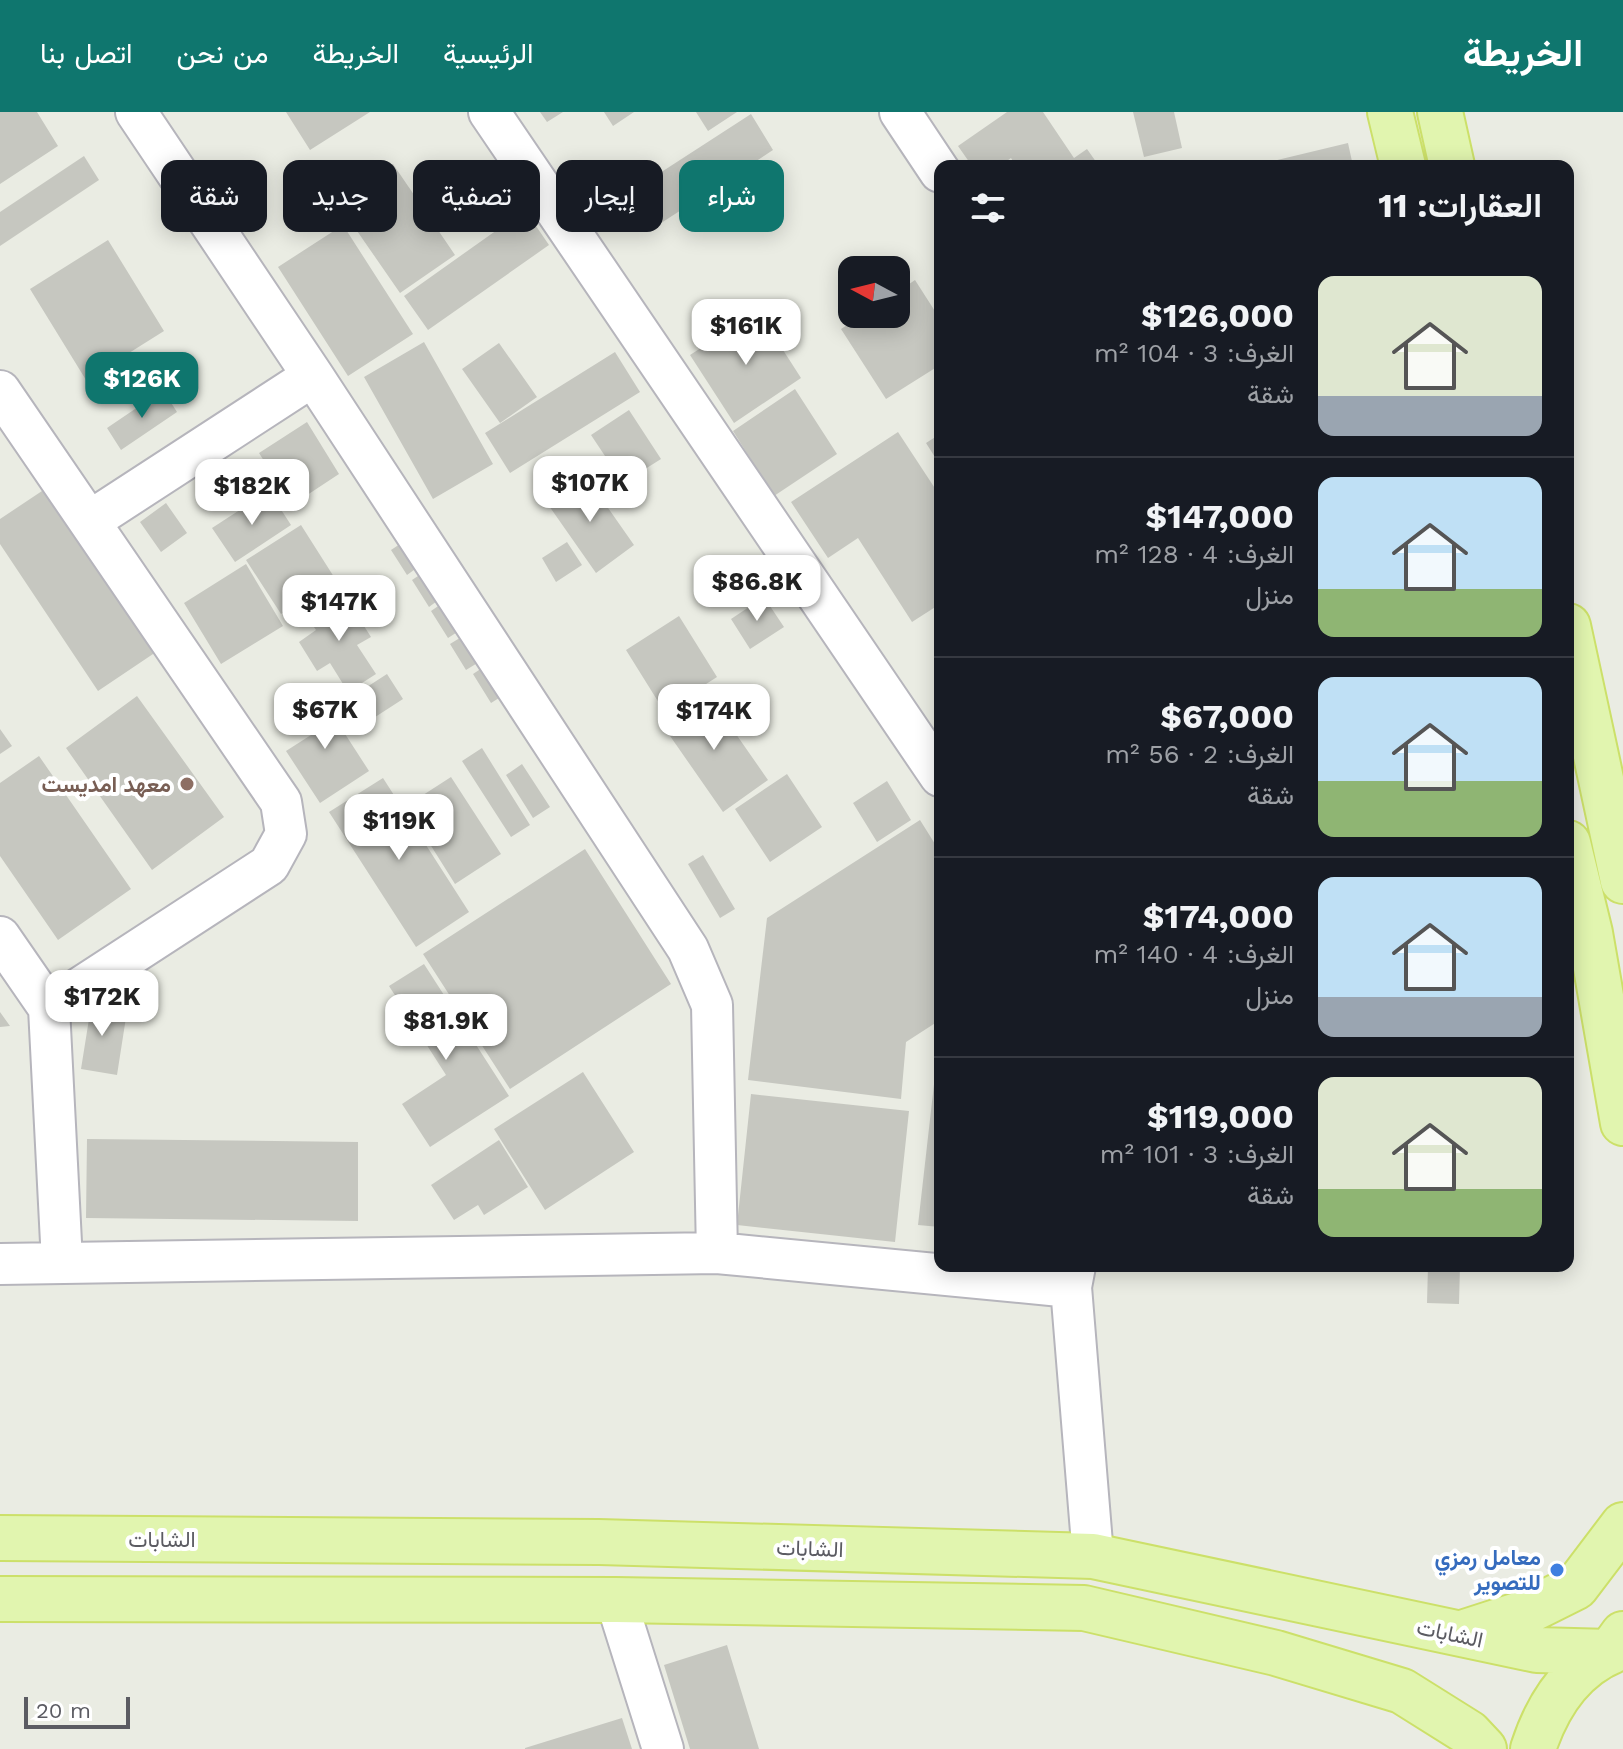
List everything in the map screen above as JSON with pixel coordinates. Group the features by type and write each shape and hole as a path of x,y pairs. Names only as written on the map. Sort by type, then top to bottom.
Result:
{"main road":[{"path":"1390,112 1402,160"},
{"path":"1440,112 1451,160"},
{"path":"1574,654 1623,881"},
{"path":"1574,866 1615,1022 1623,1123"},
{"path":"1455,1635 1524,1613 1576,1587 1623,1525"},
{"name":"الشابات","path":"0,1538 599,1542 1093,1556 1537,1650 1619,1644"},
{"path":"0,1599 616,1600 1084,1608 1276,1653 1402,1691 1469,1733 1484,1749"},
{"path":"1533,1749 1541,1725 1560,1692 1588,1665 1619,1644"}],"street":[{"path":"136,112 313,376 688,949 712,1005 717,1253"},
{"path":"489,112 926,723 934,753"},
{"path":"900,112 934,163"},
{"path":"90,521 313,376"},
{"path":"0,391 281,802 286,834 269,865 49,1008"},
{"path":"0,937 49,1008 62,1262"},
{"path":"0,1264 717,1253 934,1267"},
{"path":"1011,1272 1073,1276 1093,1556"},
{"path":"616,1600 663,1749"}],"building":[{"path":"0,112 37,112 58,146 0,184"},
{"path":"286,112 370,112 310,150"},
{"path":"540,112 563,112 547,122"},
{"path":"604,112 634,112 613,126"},
{"path":"696,112 737,112 708,131"},
{"path":"1007,112 1043,112 1074,158 1087,149 1095,160 968,160 958,146"},
{"path":"1133,112 1174,112 1182,148 1144,157"},
{"path":"751,114 773,150 758,160 680,160"},
{"path":"1348,143 1352,160 1278,160"},
{"path":"84,156 99,180 0,246 0,212"},
{"path":"679,161 679,211 663,222 663,171"},
{"path":"397,170 413,193 413,232 439,232 455,255 400,293 358,232 397,232"},
{"path":"332,232 347,232 413,334 348,376 278,267"},
{"path":"494,232 540,232 549,245 428,330 404,296"},
{"path":"108,240 164,331 86,380 30,289"},
{"path":"915,280 934,310 934,369 886,399 841,329 910,328 910,283"},
{"path":"758,311 801,378 734,423 690,355"},
{"path":"424,342 493,464 433,499 364,377"},
{"path":"499,343 537,397 500,423 462,369"},
{"path":"615,352 640,392 510,473 485,433"},
{"path":"795,389 837,454 774,496 733,431"},
{"path":"163,390 177,412 121,450 107,428"},
{"path":"629,410 661,459 623,483 591,435"},
{"path":"307,422 339,474 292,505 259,453"},
{"path":"898,432 934,487 934,608 912,622 858,538 828,558 791,502"},
{"path":"934,438 934,456 926,443"},
{"path":"585,475 634,545 596,573 547,503"},
{"path":"48,487 156,652 98,691 0,544 0,519"},
{"path":"269,491 291,525 235,562 212,528"},
{"path":"166,503 187,533 161,552 140,522"},
{"path":"301,525 341,588 303,613 297,603 281,614 246,560"},
{"path":"403,542 418,567 407,575 391,550"},
{"path":"567,542 582,565 556,582 542,558"},
{"path":"246,564 283,626 221,664 184,603"},
{"path":"424,572 441,598 429,607 412,580"},
{"path":"343,593 371,637 357,645 376,674 348,692 330,663 317,671 299,642 316,630 307,617"},
{"path":"764,597 784,627 750,649 731,619"},
{"path":"444,602 462,629 448,638 431,611"},
{"path":"679,616 717,677 664,711 626,650"},
{"path":"463,636 479,662 466,670 450,644"},
{"path":"488,664 507,693 491,703 473,674"},
{"path":"387,674 403,699 352,732 336,707"},
{"path":"706,691 768,780 723,812 661,723"},
{"path":"318,692 369,771 320,803 286,751 311,735 294,707"},
{"path":"137,696 224,817 152,870 66,748"},
{"path":"0,729 12,746 0,754"},
{"path":"482,748 530,825 511,837 462,761"},
{"path":"39,756 131,889 58,940 0,856 0,783"},
{"path":"522,764 550,807 533,818 506,775"},
{"path":"787,774 822,827 770,862 735,809"},
{"path":"451,777 501,854 455,884 406,806"},
{"path":"383,778 469,912 416,947 329,812"},
{"path":"887,781 911,820 877,842 853,803"},
{"path":"920,820 934,842 934,1024 906,1042 901,1099 748,1080 767,918"},
{"path":"585,849 671,984 510,1089 423,954"},
{"path":"703,855 735,909 720,918 688,864"},
{"path":"424,964 509,1096 430,1147 402,1104 446,1075 389,986"},
{"path":"77,1003 127,1011 117,1075 81,1069 89,1019 74,1017"},
{"path":"0,1012 10,1026 0,1027"},
{"path":"583,1072 634,1152 545,1210 494,1129"},
{"path":"934,1084 934,1226 918,1225"},
{"path":"751,1094 909,1111 895,1242 737,1225"},
{"path":"87,1139 358,1142 358,1221 86,1218"},
{"path":"499,1140 528,1187 484,1215 478,1205 454,1220 431,1185"},
{"path":"1428,1272 1460,1272 1459,1304 1427,1303"},
{"path":"727,1645 759,1749 690,1749 664,1665"},
{"path":"622,1718 632,1749 525,1749 525,1748"}],"place":[{"name":"معهد امديست","path":"187,784"},
{"name":"معامل رمزي للتصوير","path":"1557,1570"}]}
